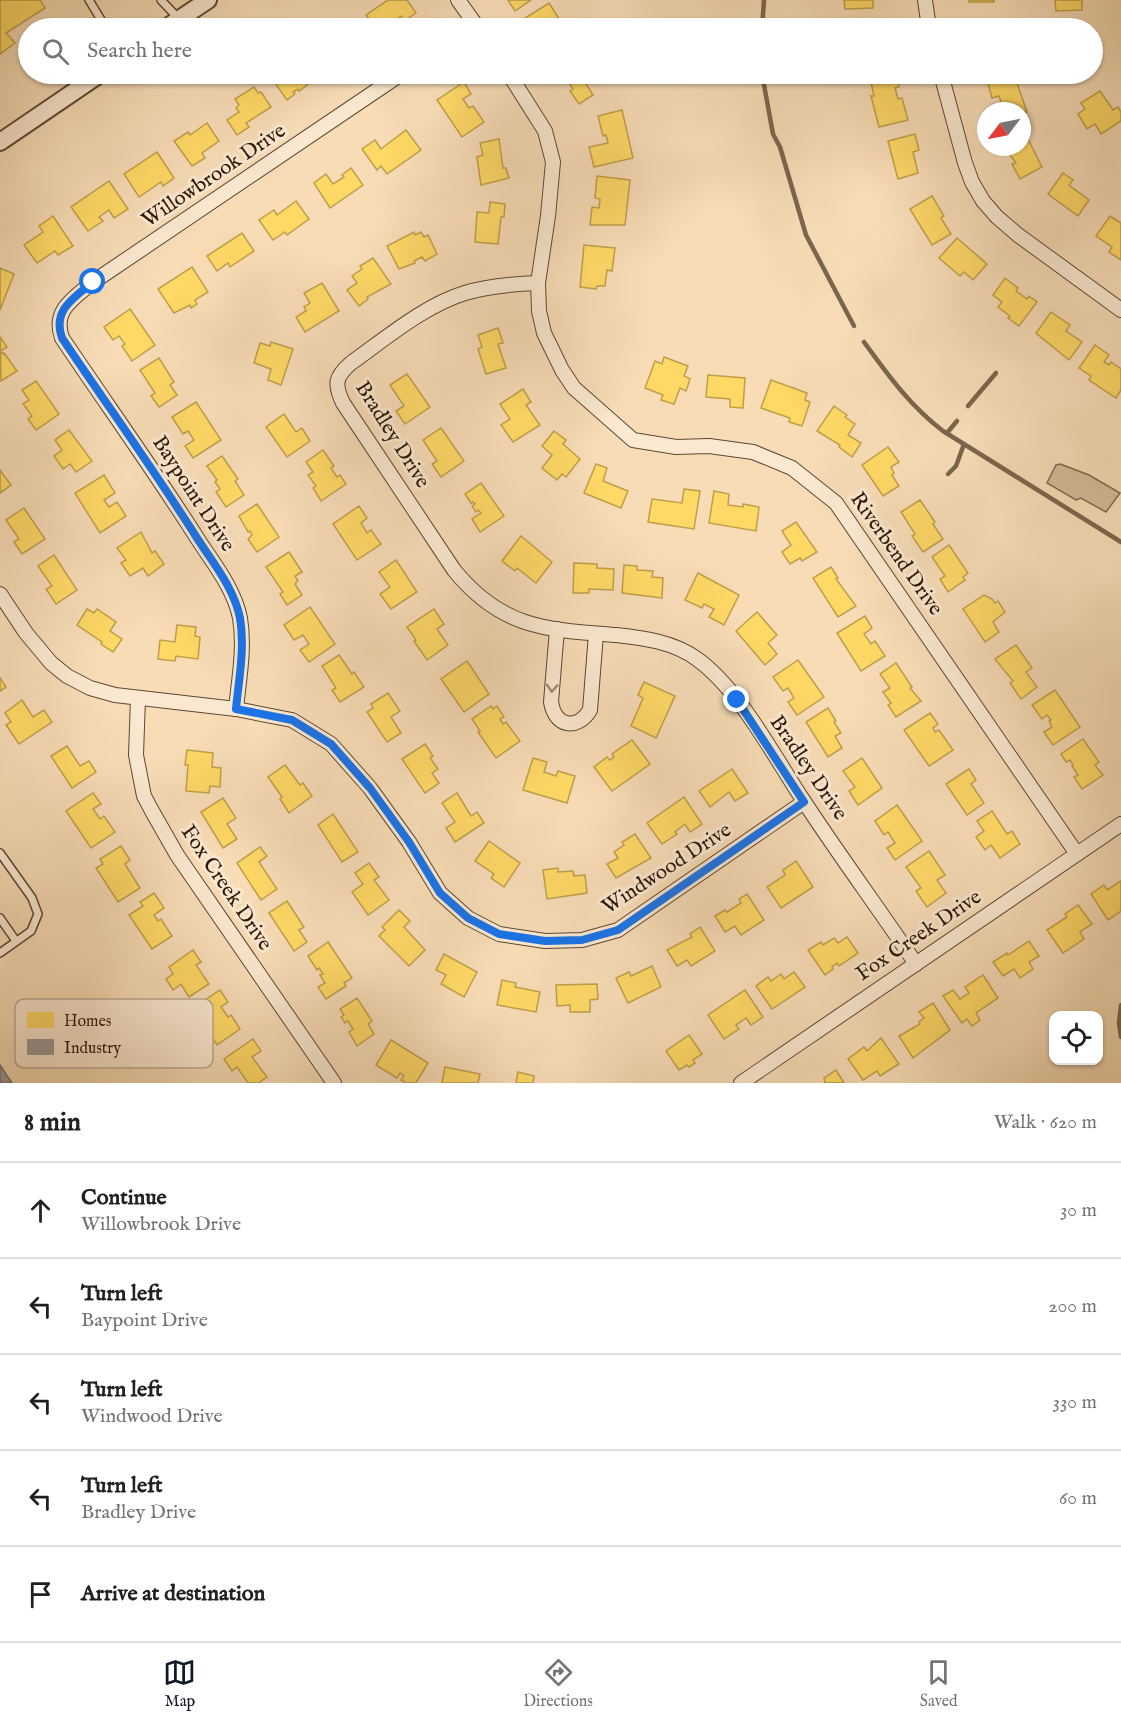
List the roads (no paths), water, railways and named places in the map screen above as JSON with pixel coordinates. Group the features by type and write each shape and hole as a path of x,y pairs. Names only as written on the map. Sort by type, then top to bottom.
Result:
{"street":[{"path":"181,18 208,0"},
{"path":"458,0 468,18"},
{"path":"925,0 928,18"},
{"path":"0,142 85,84"},
{"name":"Willowbrook Drive","path":"59,320 67,304 93,282 386,84"},
{"name":"Riverbend Drive","path":"514,84 544,131 553,162 538,283 539,311 544,333 562,370 574,388 633,440 676,447 709,446 753,452 792,468 837,503 1077,854"},
{"path":"944,84 965,163 972,182 983,201 1018,235 1121,310"},
{"name":"Bradley Drive","path":"538,283 486,288 464,293 442,303 351,363 338,377 337,390 343,403 466,585 482,599 516,620 534,626 633,637 678,647 697,658 714,673 737,700 916,964"},
{"name":"Baypoint Drive","path":"59,320 58,327 62,338 158,477 232,593 240,617 242,639 236,709"},
{"name":"Windwood Drive","path":"0,594 26,633 51,663 66,676 90,688 115,695 236,709 292,720 331,744 370,788 409,842 440,893 468,918 499,934 545,941 582,940 618,930 804,802"},
{"path":"557,629 551,702 552,711 558,719 567,723 578,723 590,710 596,634"},
{"name":"Fox Creek Drive","path":"138,698 136,737 139,775 144,796 156,820 177,855 334,1083"},
{"name":"Fox Creek Drive","path":"741,1083 1121,824"}],"lane":[{"path":"89,0 100,18"},
{"path":"161,0 169,18"},
{"path":"0,853 32,898 38,914 31,931 0,952"},
{"path":"0,918 16,941"}],"waterway":[{"path":"763,18 764,0"},
{"path":"764,84 773,134 780,147 806,235 854,326"},
{"path":"864,342 910,401 943,431 1121,542"},
{"path":"968,406 996,373"},
{"path":"947,433 957,421"},
{"path":"948,474 956,466 964,444"},
{"path":"1121,1005 1119,1023 1121,1037"}]}
